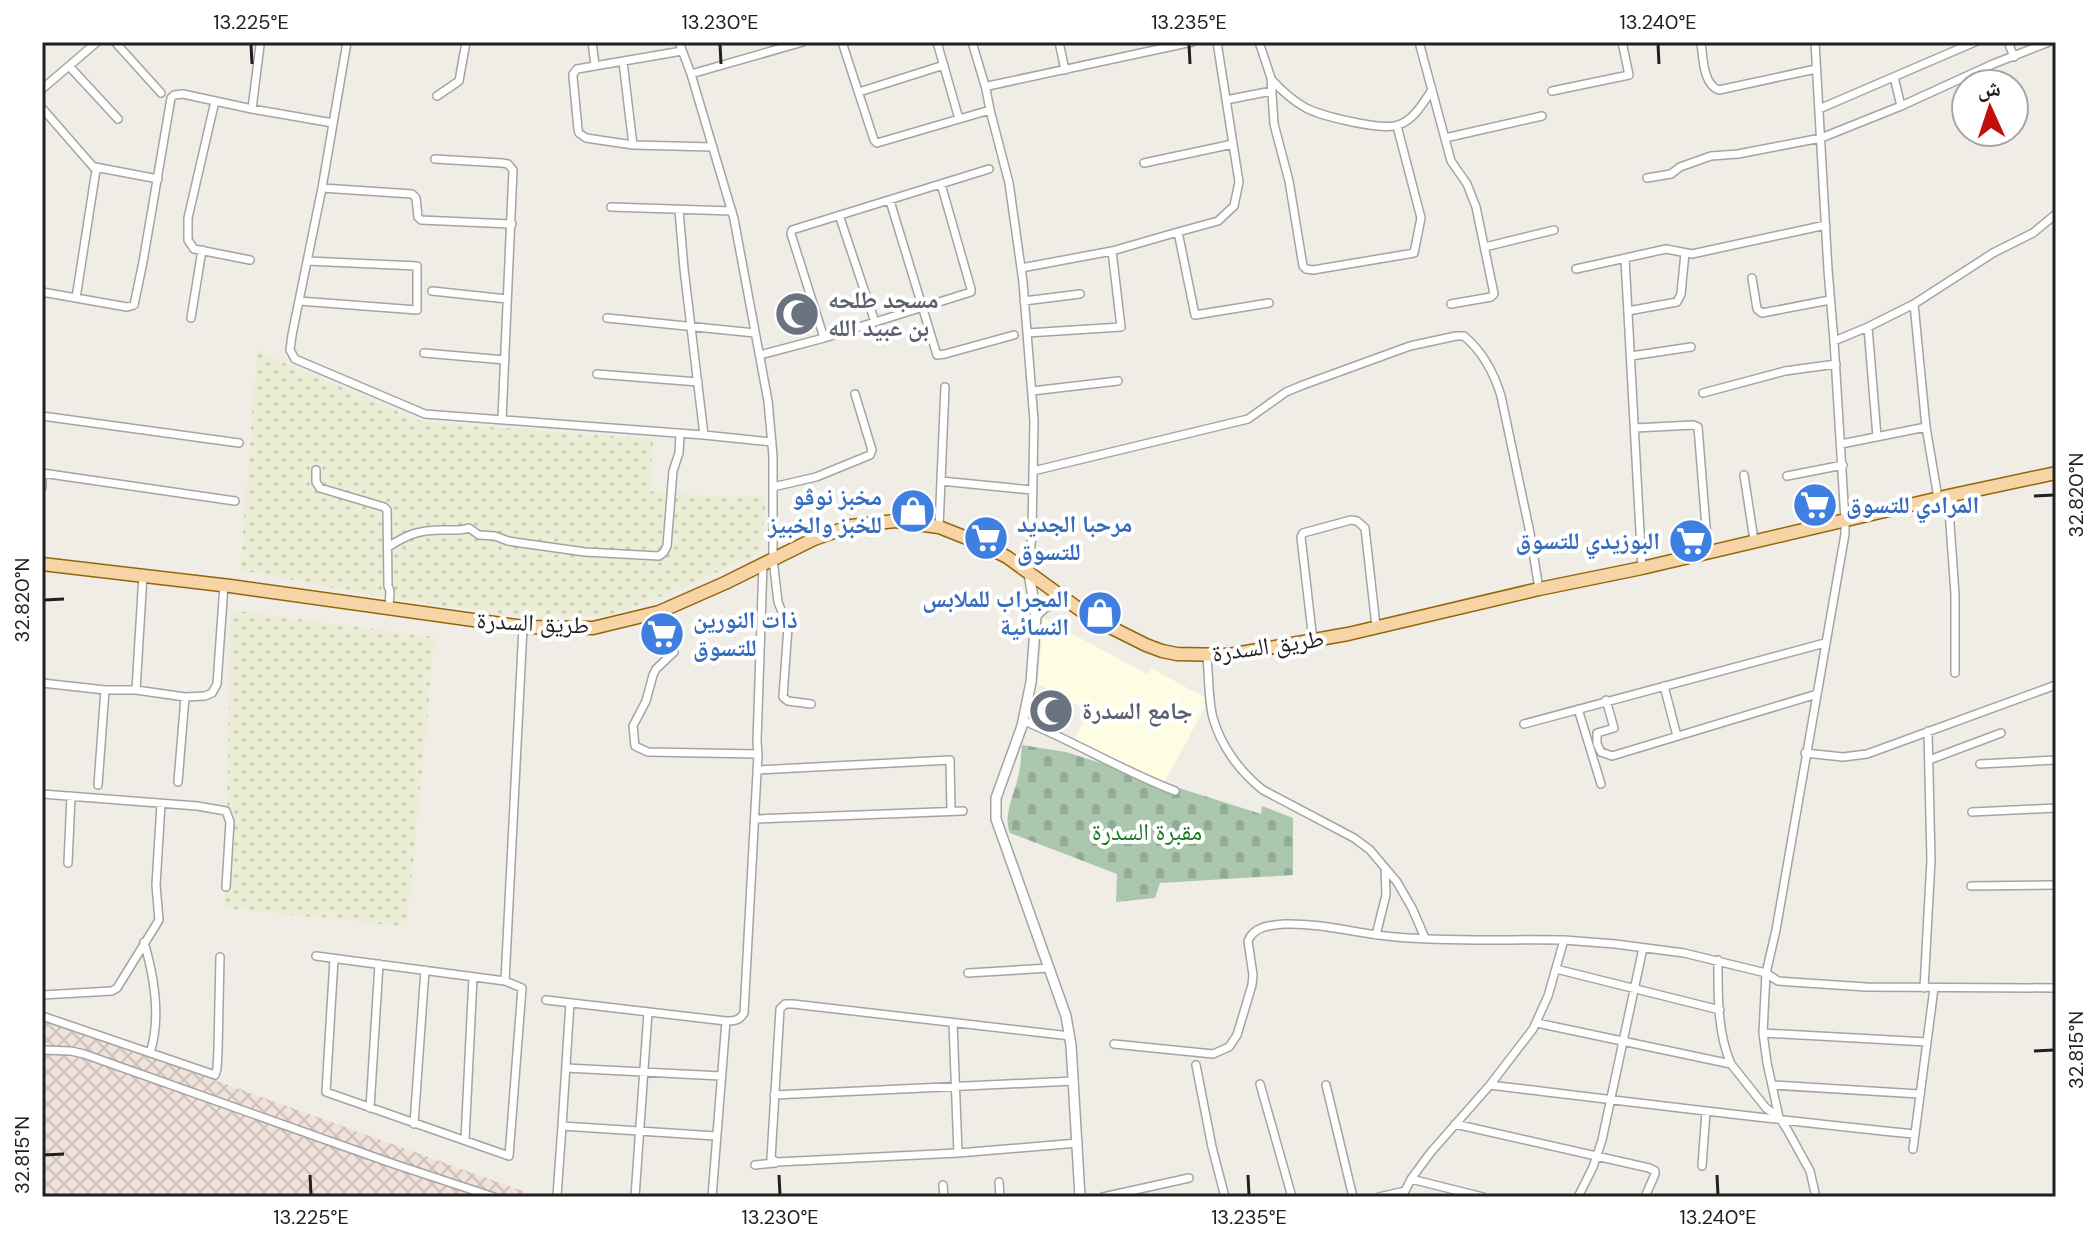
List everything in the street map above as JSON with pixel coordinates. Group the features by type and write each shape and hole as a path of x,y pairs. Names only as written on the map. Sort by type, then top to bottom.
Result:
{"main road":[{"name":"طريق السدرة","path":"42,564 224,585 523,627 593,628 659,612 814,539 851,526 895,521 939,527 987,547 1007,557 1090,617 1146,645 1162,651 1207,656 1253,652 1313,641 2056,473"}],"street":[{"path":"42,89 97,42"},
{"path":"115,42 161,93"},
{"path":"347,42 290,350 293,356 303,364 419,413 772,442"},
{"path":"437,96 459,81 466,42"},
{"path":"592,42 595,65"},
{"path":"546,1000 726,1021 735,1021 744,1013 773,487 772,442 768,401 732,211 679,42"},
{"path":"691,74 803,42"},
{"path":"842,42 877,143 990,110"},
{"path":"937,42 959,119"},
{"path":"972,42 1012,197 1034,421 1029,573 1036,616 1031,682 1024,721 996,798 996,819 1066,1016 1074,1081 1080,1197"},
{"path":"1059,42 1065,70"},
{"path":"986,89 988,86 1192,42"},
{"path":"1021,268 1112,251 1218,221 1235,204 1239,182 1217,42"},
{"path":"1259,42 1271,78 1274,124 1289,181 1303,266 1308,270 1414,253 1421,218 1397,126"},
{"path":"1419,42 1451,161 1475,202 1493,296 1451,304"},
{"path":"1552,91 1629,75 1622,42"},
{"path":"1701,42 1707,79 1714,89 1816,69"},
{"path":"1815,42 1845,534 1766,973 1763,1033 1780,1119 1810,1171 1816,1197"},
{"path":"1819,109 1975,42"},
{"path":"2008,42 2014,57"},
{"path":"1647,178 1671,174 1680,167 1711,156 1821,138 2049,42"},
{"path":"252,109 260,45"},
{"path":"682,51 577,69 573,74 579,133 586,138 633,145 713,147"},
{"path":"623,62 633,145"},
{"path":"859,92 944,65"},
{"path":"69,66 118,119"},
{"path":"1894,77 1901,106"},
{"path":"1271,78 1283,92 1310,110 1379,127 1397,126 1416,113 1432,90"},
{"path":"1226,100 1272,91"},
{"path":"42,292 127,307 134,305 174,95 183,94 333,123"},
{"path":"215,101 187,234 194,249 250,260"},
{"path":"42,108 95,167 158,179"},
{"path":"1445,138 1542,116"},
{"path":"1144,163 1233,144"},
{"path":"435,159 502,163 511,166 514,172 502,419"},
{"path":"76,298 96,180 95,167"},
{"path":"824,338 791,232 989,169"},
{"path":"760,355 971,291 941,184"},
{"path":"322,188 412,194 416,198 421,220 512,224"},
{"path":"890,201 937,355 1014,335"},
{"path":"611,207 732,211"},
{"path":"679,210 704,435"},
{"path":"1834,341 1914,304 1993,253 2033,233 2056,214"},
{"path":"839,215 875,322"},
{"path":"1576,269 1666,249 1692,254 1826,225"},
{"path":"1485,247 1554,230"},
{"path":"1178,232 1195,315 1269,303"},
{"path":"191,318 202,250"},
{"path":"1027,333 1121,327 1112,251"},
{"path":"1628,311 1677,302 1681,294 1685,253"},
{"path":"1625,259 1642,568"},
{"path":"299,301 417,310 417,266 307,261"},
{"path":"1752,278 1757,309 1762,313 1830,300"},
{"path":"432,291 507,299"},
{"path":"1024,301 1080,294"},
{"path":"1914,304 1926,427 1943,497 1955,594 1955,673"},
{"path":"607,318 755,333"},
{"path":"1868,327 1877,437"},
{"path":"1033,471 1248,419 1286,392 1303,385 1410,346 1464,336 1488,364 1501,396 1539,589"},
{"path":"1631,356 1691,347"},
{"path":"424,353 505,360"},
{"path":"1703,393 1785,371 1836,364"},
{"path":"597,374 698,382"},
{"path":"1032,391 1118,381"},
{"path":"939,527 945,387"},
{"path":"773,487 820,476 870,455 872,450 855,394"},
{"path":"42,416 239,443"},
{"path":"1635,428 1693,425 1699,429 1708,552"},
{"path":"1841,444 1926,427"},
{"path":"388,547 412,533 469,528 479,535 508,541 585,552 659,556 667,546 673,471 679,453 680,433"},
{"path":"1787,476 1843,465"},
{"path":"316,470 320,488 386,508 389,608"},
{"path":"42,487 42,472 235,501"},
{"path":"1744,475 1754,540"},
{"path":"941,481 1032,490"},
{"path":"1313,641 1301,537 1303,533 1351,520 1365,528 1376,626"},
{"path":"768,561 788,627 783,697 788,701 811,704"},
{"path":"136,690 143,575"},
{"path":"42,683 185,697 212,693 217,684 224,585"},
{"path":"1036,616 1051,603 1070,602"},
{"path":"659,612 674,652 653,675 646,701 633,726 635,746 648,752 758,754"},
{"path":"505,981 523,627"},
{"path":"1524,724 1825,643"},
{"path":"1207,656 1212,716 1220,737 1239,766 1263,790 1354,838 1370,850 1385,866 1412,908 1425,938"},
{"path":"1805,753 1843,757 1867,754 2056,685"},
{"path":"1664,686 1677,736"},
{"path":"98,785 105,690"},
{"path":"1606,700 1614,728 1597,733 1597,744 1604,754 1612,756 1817,694"},
{"path":"178,782 185,697"},
{"path":"1578,709 1601,784"},
{"path":"1024,721 1175,791"},
{"path":"1924,988 1931,860 1928,731"},
{"path":"1929,760 2001,733"},
{"path":"757,770 950,760 951,811"},
{"path":"1980,764 2056,760"},
{"path":"42,794 223,809 229,814 230,822 226,887"},
{"path":"68,863 71,796"},
{"path":"42,995 112,991 117,988 159,920 156,885 161,804"},
{"path":"1972,812 2056,808"},
{"path":"755,819 963,811"},
{"path":"1376,935 1386,895 1385,866"},
{"path":"1971,886 2056,885"},
{"path":"1114,1044 1213,1054 1229,1047 1237,1035 1252,985 1248,941 1251,934 1259,929 1287,924 1425,938 1615,944 1718,960 1766,973 1778,981 1841,986 2056,988"},
{"path":"1379,1197 1403,1194 1431,1152 1490,1085 1537,1023 1564,940"},
{"path":"144,942 151,967 155,1012 155,1035 150,1053"},
{"path":"1578,1197 1597,1157 1643,948"},
{"path":"316,956 505,981 522,988 509,1156 326,1092 334,959"},
{"path":"42,1016 210,1074 216,1073 220,957"},
{"path":"1718,960 1723,1037 1731,1064 1766,1108 1780,1119"},
{"path":"370,1108 379,964"},
{"path":"968,973 1049,968"},
{"path":"1556,969 1720,1010"},
{"path":"414,1124 425,970"},
{"path":"465,1140 473,977"},
{"path":"1913,1149 1934,988"},
{"path":"557,1196 570,1003"},
{"path":"777,1162 771,1159 774,1095 780,1009 785,1004 1070,1036"},
{"path":"635,1197 648,1012"},
{"path":"712,1197 726,1021"},
{"path":"953,1023 958,1153"},
{"path":"1537,1023 1731,1064"},
{"path":"1763,1033 1927,1042"},
{"path":"42,1050 84,1054 494,1197"},
{"path":"1196,1065 1225,1197"},
{"path":"566,1068 721,1076"},
{"path":"774,1095 1074,1081"},
{"path":"1260,1084 1292,1197"},
{"path":"1326,1085 1353,1197"},
{"path":"1490,1085 1914,1134"},
{"path":"1772,1085 1919,1094"},
{"path":"1702,1166 1706,1112"},
{"path":"1455,1124 1649,1168 1655,1171 1645,1197"},
{"path":"562,1126 716,1136"},
{"path":"755,1165 1078,1143"},
{"path":"1103,1197 1189,1178"},
{"path":"1411,1179 1483,1197"},
{"path":"999,1182 1000,1197"},
{"path":"943,1185 944,1197"}],"shaded area":[{"path":"257,349 423,422 653,439 650,491 727,497 766,495 761,553 606,617 511,616 377,596 240,570"},
{"path":"231,610 435,637 407,927 225,908"},
{"path":"1043,618 1147,674 1151,668 1209,700 1162,787 1074,739 1086,716 1078,705 1038,684"},
{"path":"42,1018 506,1185 540,1197 42,1197"}],"green space":[{"name":"مقبرة السدرة","path":"1022,745 1066,752 1261,814 1262,806 1293,818 1293,875 1160,883 1155,898 1116,902 1117,874 1010,833 1009,811 1019,773"}],"place":[{"name":"مسجد طلحه بن عبيد الله","path":"797,314"},
{"name":"المرادي للتسوق","path":"1815,505"},
{"name":"مخبز نوڤو للخبز والخبيز","path":"913,511"},
{"name":"مرحبا الجديد للتسوق","path":"986,538"},
{"name":"البوزيدي للتسوق","path":"1691,541"},
{"name":"المجراب للملابس النسائية","path":"1100,613"},
{"name":"ذات النورين للتسوق","path":"662,634"},
{"name":"جامع السدرة","path":"1051,711"}]}
